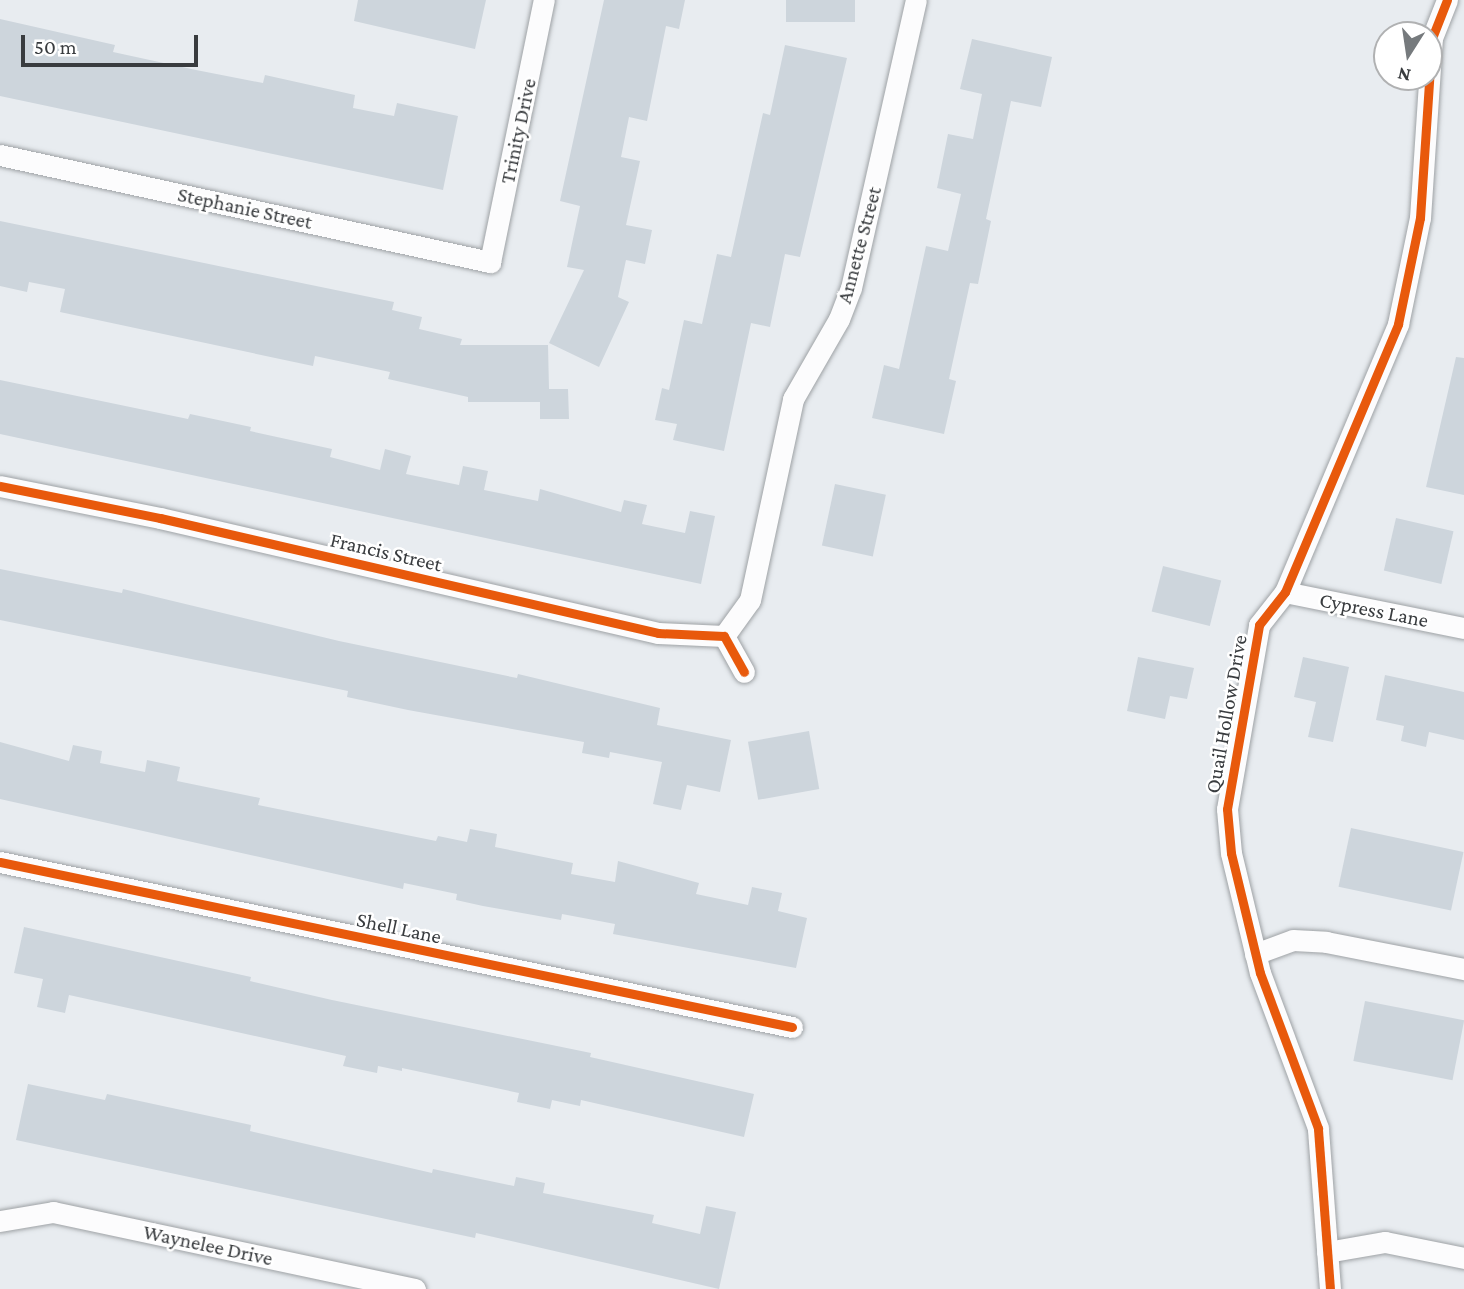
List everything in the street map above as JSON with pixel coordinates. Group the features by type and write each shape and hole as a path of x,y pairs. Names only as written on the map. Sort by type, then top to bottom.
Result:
{"street":[{"name":"Trinity Drive","path":"490,262 544,0"},
{"name":"Annette Street","path":"724,636 750,600 793,399 839,319 851,288 916,0"},
{"name":"Quail Hollow Drive","path":"1330,1289 1318,1128 1255,954 1231,853 1227,808 1259,625 1284,592 1398,324 1420,218 1432,38 1447,0"},
{"name":"Stephanie Street","path":"0,155 490,262"},
{"name":"Francis Street","path":"0,485 160,518 657,633 724,636"},
{"name":"Cypress Lane","path":"1284,592 1464,628"},
{"path":"724,636 744,672"},
{"name":"Shell Lane","path":"0,862 792,1027"},
{"path":"1255,954 1293,940 1326,942 1464,969"},
{"name":"Waynelee Drive","path":"0,1221 53,1212 415,1289"},
{"path":"1327,1252 1385,1242 1464,1258"}],"building":[{"path":"358,0 486,0 475,49 354,21"},
{"path":"604,0 685,0 679,29 666,26 647,121 629,117 621,157 640,161 626,225 652,230 645,264 626,260 618,297 629,302 599,367 549,343 584,270 567,267 580,206 560,201"},
{"path":"786,0 855,0 855,22 786,22"},
{"path":"0,19 115,45 113,52 196,70 263,83 265,75 355,95 353,108 394,116 397,103 458,116 443,190 0,96"},
{"path":"972,39 1052,57 1041,107 1011,101 986,219 991,221 978,284 970,283 949,379 956,381 944,434 872,418 884,365 899,369 926,246 948,251 961,194 937,188 948,134 973,139 982,94 960,89"},
{"path":"785,45 847,58 800,257 785,254 770,327 751,323 724,451 673,440 677,424 655,420 662,388 669,390 684,320 702,324 717,254 731,257 763,113 770,115"},
{"path":"0,221 394,302 392,310 422,317 419,329 462,339 460,345 548,345 549,389 568,389 569,419 540,419 540,402 468,402 468,397 388,379 390,372 315,356 313,366 60,312 65,289 29,282 27,292 0,286"},
{"path":"1456,357 1464,358 1464,495 1426,487"},
{"path":"0,380 188,419 190,414 251,427 250,431 332,449 330,457 380,470 385,449 411,456 406,474 459,485 463,466 488,471 484,490 538,501 540,489 621,512 624,500 647,505 642,524 685,533 690,511 715,516 701,584 0,434"},
{"path":"835,484 886,495 873,556 822,546"},
{"path":"1396,518 1453,531 1441,584 1384,571"},
{"path":"1163,566 1221,581 1210,626 1152,612"},
{"path":"0,569 122,593 123,589 339,641 517,678 518,674 660,708 657,725 731,740 720,792 687,785 681,810 653,804 662,762 610,752 609,758 582,753 584,742 408,710 347,697 348,691 0,620"},
{"path":"1138,657 1194,668 1187,699 1170,696 1165,719 1127,711"},
{"path":"1303,657 1349,667 1333,742 1308,737 1316,702 1294,697"},
{"path":"1385,675 1464,692 1464,740 1429,732 1426,747 1401,741 1404,726 1376,720"},
{"path":"809,731 819,789 758,800 748,742"},
{"path":"0,742 69,761 73,745 102,751 100,763 145,772 147,760 180,767 177,781 260,798 258,805 436,841 438,836 467,842 470,829 497,834 495,847 573,863 571,874 615,882 618,861 699,883 696,894 748,905 752,887 782,893 778,911 807,918 796,968 613,934 615,924 562,914 561,920 483,906 456,900 457,894 404,883 403,889 0,799"},
{"path":"1351,828 1463,852 1451,911 1339,887"},
{"path":"24,927 251,977 250,981 332,1000 591,1053 590,1057 754,1094 744,1137 581,1100 580,1106 552,1100 550,1109 517,1102 519,1093 402,1068 402,1071 378,1066 377,1073 343,1066 346,1056 69,995 65,1013 37,1007 43,979 14,973"},
{"path":"1365,1001 1464,1020 1453,1080 1353,1061"},
{"path":"28,1084 105,1100 107,1094 251,1125 250,1131 432,1173 433,1169 514,1186 516,1177 545,1183 543,1193 654,1215 652,1223 700,1234 706,1206 736,1212 719,1289 476,1233 475,1238 16,1140"}],"cycle path":[{"path":"1330,1289 1318,1128 1260,973 1231,853 1227,809 1259,625 1285,592 1398,324 1420,218 1432,38 1447,0"},
{"path":"0,486 160,518 658,633 724,636 744,672"},
{"path":"0,862 792,1027"}]}
